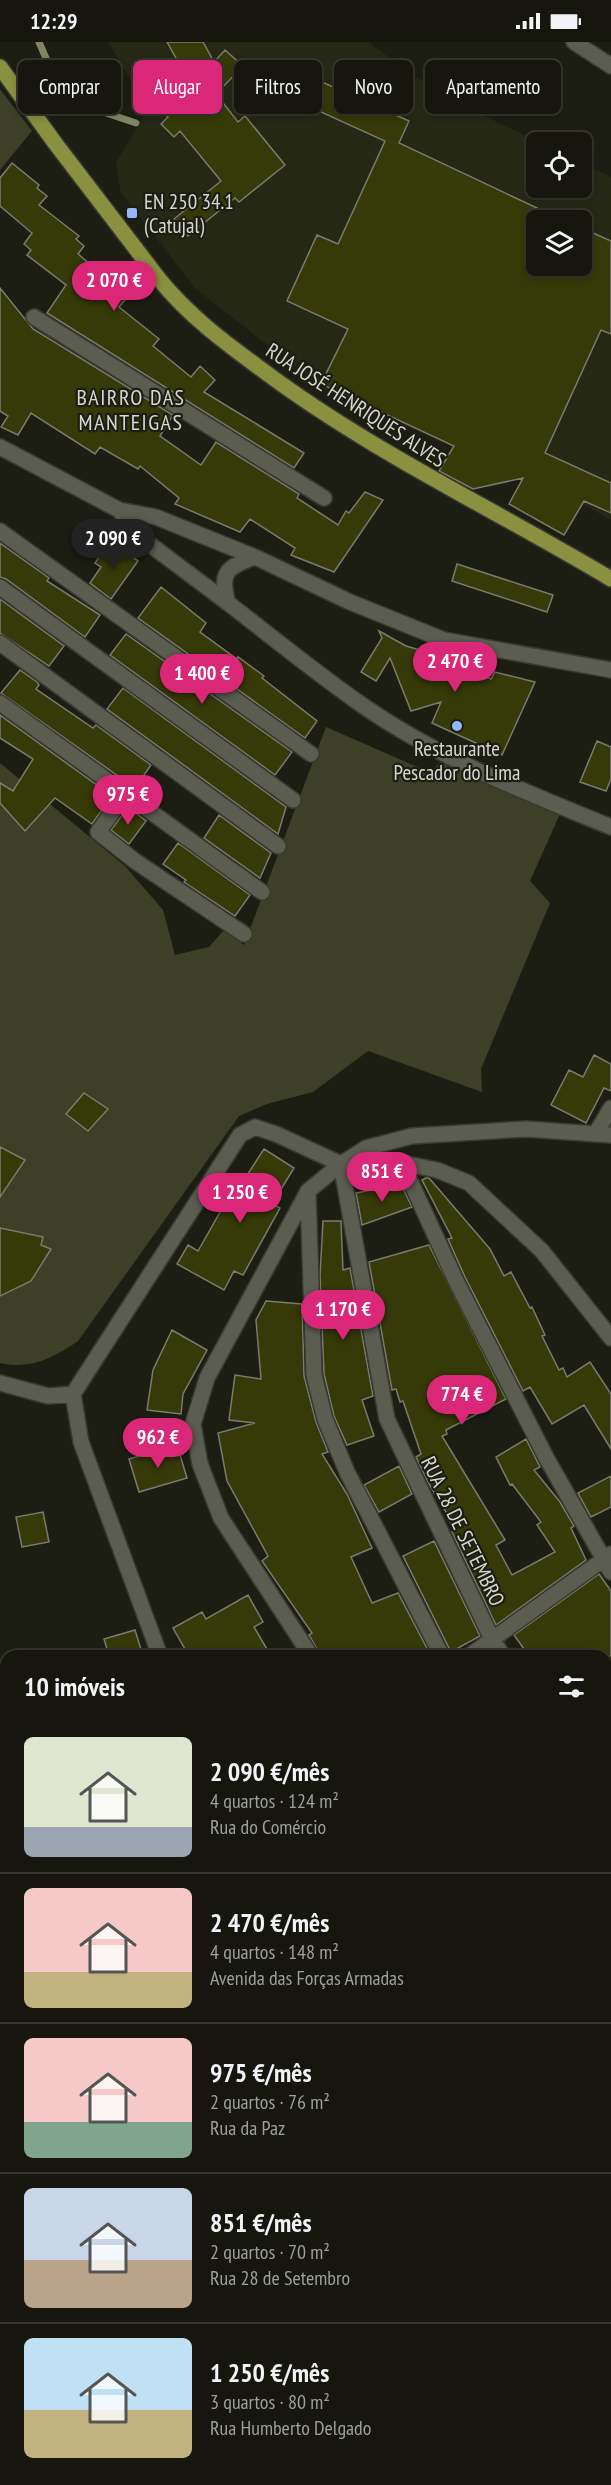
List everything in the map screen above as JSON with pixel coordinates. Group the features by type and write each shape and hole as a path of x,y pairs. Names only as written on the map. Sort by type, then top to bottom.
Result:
{"main road":[{"name":"RUA JOSÉ HENRIQUES ALVES","path":"0,67 114,222 176,300 216,336 301,400 426,476 556,546 611,579"}],"street":[{"path":"574,42 611,66"},
{"path":"34,316 324,498"},
{"path":"0,447 119,510 156,517 255,557 351,602 444,640 611,670"},
{"path":"119,510 136,534 362,705 437,750 500,782 611,827"},
{"path":"0,531 310,754"},
{"path":"228,603 223,585 225,574 233,564 255,557"},
{"path":"0,587 293,800"},
{"path":"0,643 278,846"},
{"path":"0,703 262,892"},
{"path":"125,795 98,832 135,861 244,934"},
{"path":"307,1650 221,1518 200,1464 193,1424 207,1378 308,1191 341,1164 366,1148 412,1136 526,1129 603,1134 611,1108"},
{"path":"158,1650 81,1442 73,1394 240,1135 255,1127 276,1134 341,1164 402,1163 437,1170 469,1183 542,1251 611,1338"},
{"path":"402,1163 456,1281 548,1459 608,1562 477,1650"},
{"name":"RUA 28 DE SETEMBRO","path":"341,1164 387,1419 499,1650"},
{"path":"308,1191 314,1375 325,1419 346,1472 439,1650"},
{"path":"0,1383 48,1396 73,1394"}],"shaded area":[{"path":"108,42 368,42 393,60 334,60 334,114 413,114 413,75 425,83 425,114 480,114 526,136 526,198 592,198 592,168 611,177 611,520 461,436 454,448 319,386 196,289 121,193 116,163 145,114 222,114 222,60 133,60 133,84 121,60 119,60"},
{"path":"0,89 32,131 0,170"},
{"path":"326,727 431,773 440,762 560,814 530,881 550,903 481,1069 482,1092 368,1051 313,1092 267,1104 239,1116 78,1341 60,1353 32,1364 0,1363 0,763 125,866 163,910 175,955 209,947 224,930 244,945"}],"building":[{"path":"167,42 203,42 213,60 177,60"},
{"path":"225,50 236,60 234,60 234,75 222,88 222,60 216,60"},
{"path":"322,82 334,87 334,114 393,114 409,121 399,143 537,208 537,210 526,210 526,276 592,276 592,232 611,241 611,334 601,330 545,453 611,483 611,513 584,501 564,535 509,504 523,478 473,489 439,471 454,446 321,384 348,329 287,301 317,235 338,244 385,141 322,112"},
{"path":"222,102 238,122 245,116 285,165 239,202 235,198 188,236 174,219 221,181 180,131 174,137 161,124 168,117 164,114 222,114"},
{"path":"12,163 39,185 37,188 47,196 39,205 79,236 76,239 84,246 78,254 110,281 108,283 125,300 119,307 159,339 153,346 191,377 200,366 215,380 204,392 304,453 294,468 47,313 66,285 27,255 31,250 24,244 32,233 0,206 0,178"},
{"path":"0,288 33,329 173,415 160,436 201,465 216,442 299,494 297,498 338,525 346,511 349,513 365,492 383,500 334,572 291,555 295,548 250,519 240,532 175,504 179,498 140,466 138,469 100,447 95,454 31,413 18,435 1,427 8,416 0,411"},
{"path":"110,541 138,561 111,599 90,583 101,567 95,563"},
{"path":"0,543 49,578 47,581 100,615 85,637 6,579 0,577"},
{"path":"457,564 553,595 547,612 452,581"},
{"path":"161,587 206,623 200,632 264,676 262,678 317,721 305,738 138,618"},
{"path":"0,599 64,646 49,666 0,633"},
{"path":"379,631 406,646 460,662 459,665 491,679 495,672 535,682 502,755 432,723 441,702 411,711 390,658 376,681 361,672 382,638"},
{"path":"126,634 292,752 275,775 110,655"},
{"path":"20,670 37,682 39,685 36,689 93,728 96,725 151,765 135,788 1,693"},
{"path":"123,688 286,807 278,834 107,709"},
{"path":"0,715 112,796 92,824 55,798 25,831 0,803 0,783 13,791 33,759 0,738"},
{"path":"597,741 611,747 611,779 606,791 580,782"},
{"path":"128,807 146,821 129,844 111,830"},
{"path":"219,815 271,853 260,878 204,838"},
{"path":"178,843 250,895 235,916 184,882 186,880 163,864"},
{"path":"594,1055 611,1064 611,1091 604,1088 586,1123 551,1105 569,1070 583,1077"},
{"path":"84,1093 108,1109 88,1131 66,1114"},
{"path":"0,1147 25,1160 0,1197"},
{"path":"264,1149 294,1168 272,1204 280,1208 243,1275 234,1271 224,1290 177,1264 188,1245 198,1251 236,1184 240,1186"},
{"path":"429,1178 490,1249 504,1276 511,1272 530,1308 532,1307 545,1335 542,1336 559,1370 563,1368 567,1377 590,1362 611,1394 611,1449 584,1405 552,1424 530,1387 523,1391 465,1277 448,1239 452,1238 422,1180"},
{"path":"401,1184 412,1207 362,1225 356,1193"},
{"path":"323,1221 341,1221 343,1270 350,1268 373,1396 362,1400 374,1436 347,1445 334,1416 324,1374 320,1276"},
{"path":"0,1228 43,1237 41,1245 51,1249 31,1281 0,1296"},
{"path":"429,1245 506,1399 446,1430 447,1434 442,1436 505,1540 496,1545 512,1575 555,1552 537,1525 541,1522 512,1484 510,1485 496,1457 526,1439 540,1467 534,1470 560,1502 574,1526 571,1528 586,1560 496,1625 452,1532 455,1531 450,1523 452,1522 416,1457 421,1454 403,1401 400,1402 396,1389 392,1390 369,1262"},
{"path":"266,1301 302,1304 304,1376 316,1422 328,1452 322,1454 347,1494 372,1548 351,1557 372,1603 398,1593 428,1650 318,1650 309,1635 312,1633 262,1561 268,1556 227,1481 218,1433 255,1423 229,1420 235,1375 261,1379 256,1320"},
{"path":"172,1330 207,1350 183,1394 181,1414 147,1410 153,1370"},
{"path":"177,1445 187,1478 139,1492 129,1459"},
{"path":"399,1466 412,1494 379,1512 364,1485"},
{"path":"611,1476 611,1507 591,1517 578,1493"},
{"path":"43,1512 49,1542 22,1547 16,1517"},
{"path":"434,1541 480,1636 455,1650 450,1650 403,1556"},
{"path":"599,1574 611,1591 611,1650 525,1650 514,1635"},
{"path":"248,1595 263,1622 254,1627 267,1650 186,1650 173,1628 202,1612 206,1619"},
{"path":"135,1630 141,1650 107,1650 104,1639"}],"waterway":[{"path":"39,42 55,79 79,104 136,123"}],"place":[{"name":"EN 250 34.1 (Catujal)","path":"132,213"},
{"name":"Restaurante Pescador do Lima","path":"457,726"}],"district":[{"name":"BAIRRO DAS MANTEIGAS","path":"131,410"}]}
